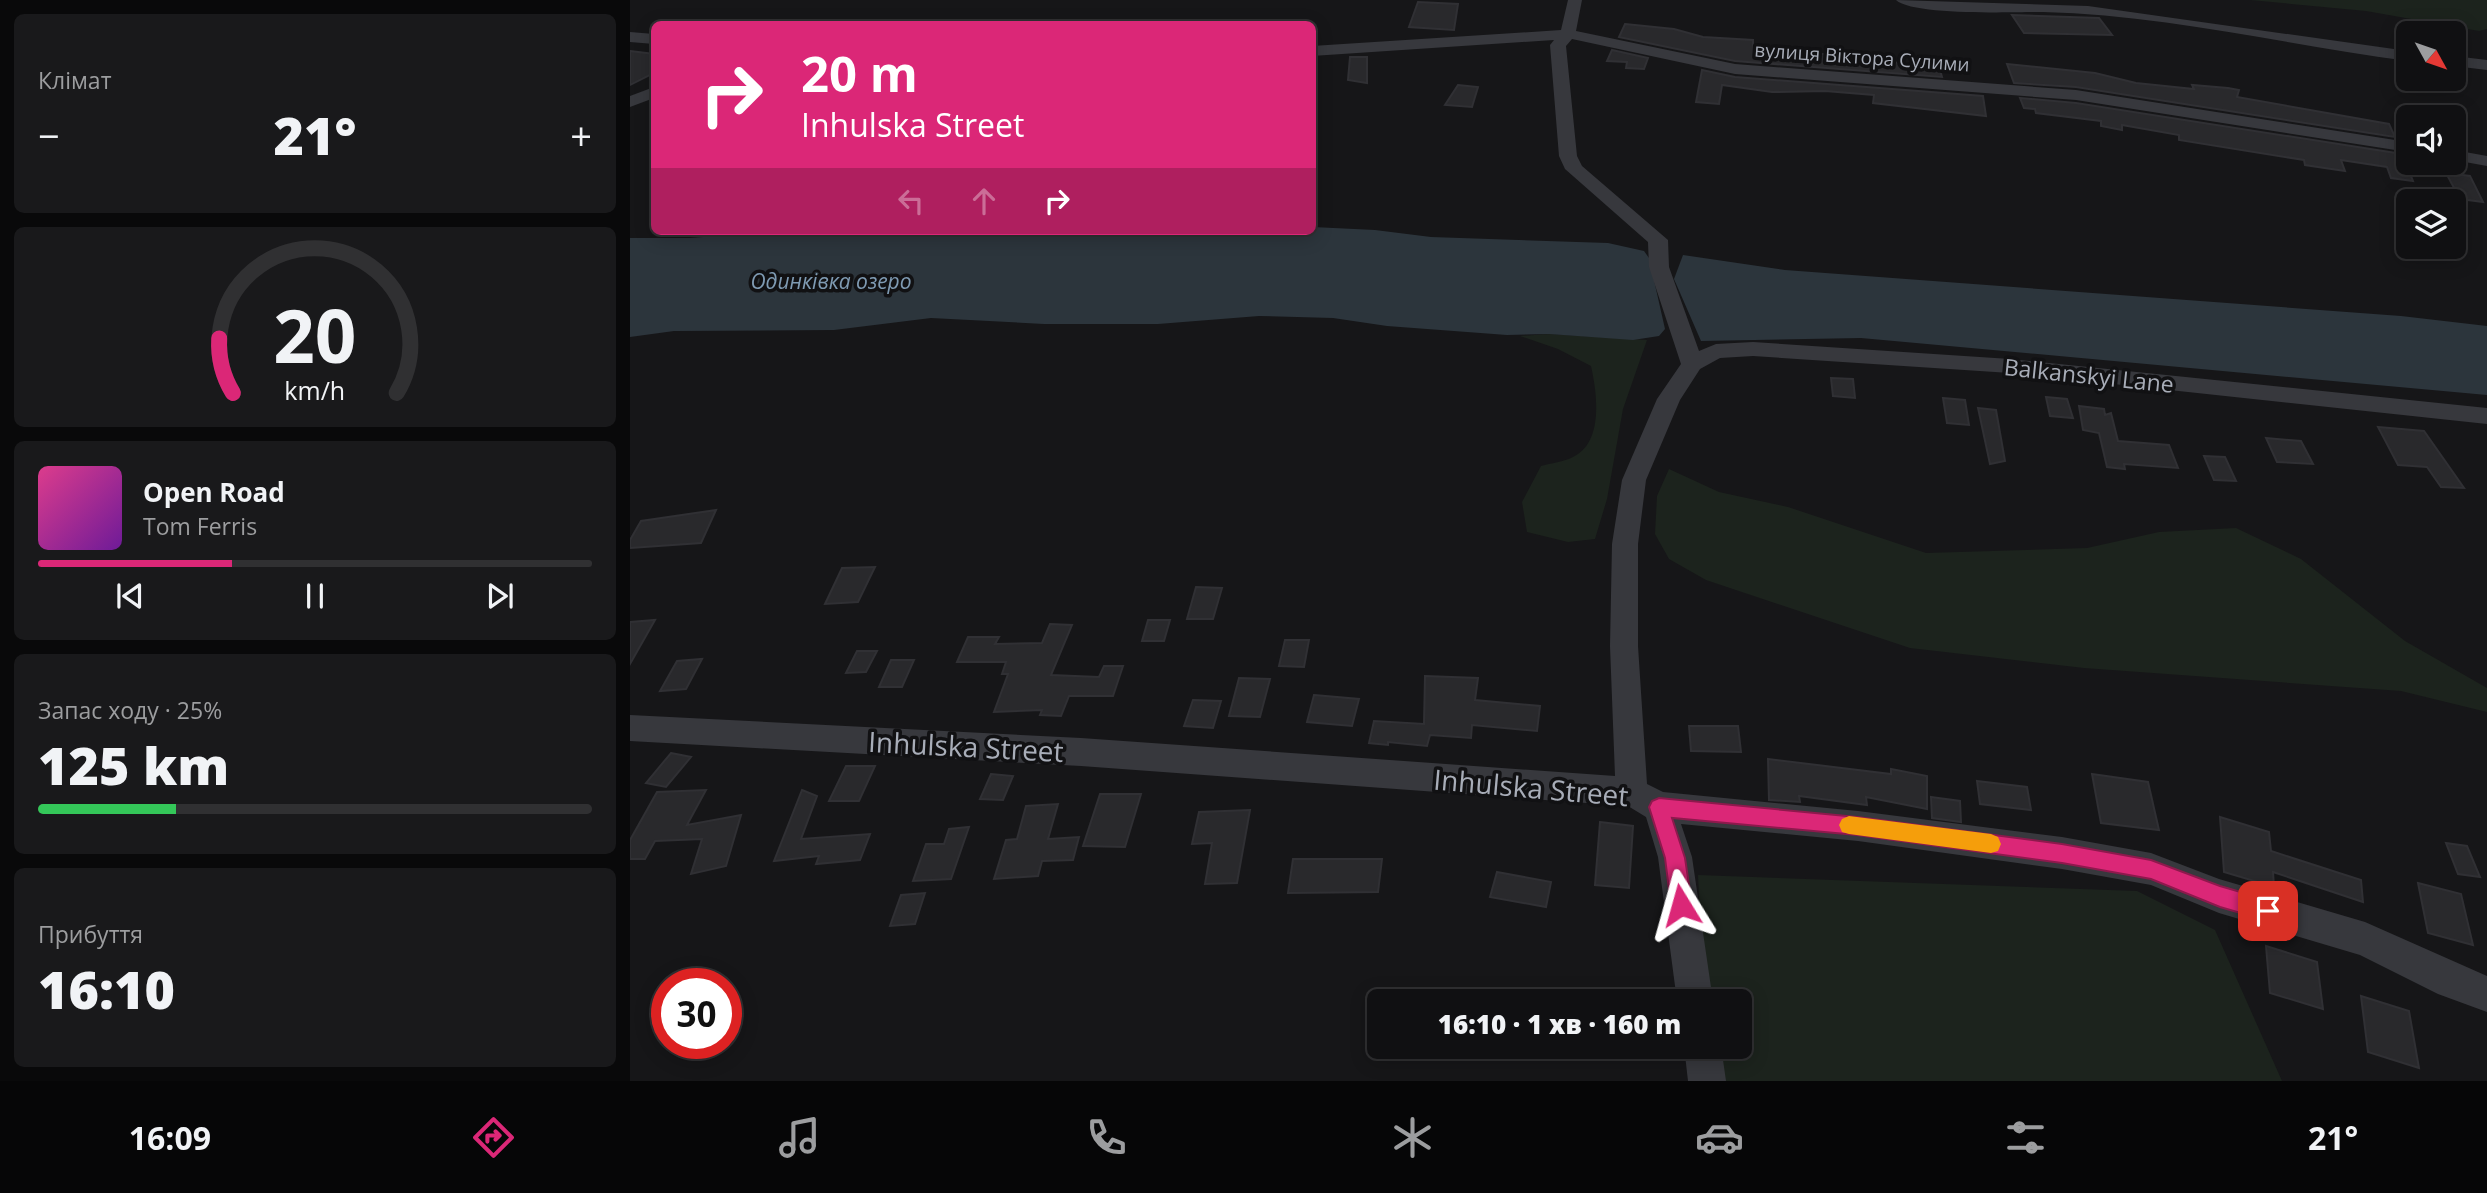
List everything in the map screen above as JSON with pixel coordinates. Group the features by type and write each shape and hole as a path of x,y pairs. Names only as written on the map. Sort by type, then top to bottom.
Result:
{"street":[{"path":"1575,0 1568,34 1558,45 1568,156 1574,169 1658,240 1659,267 1692,364 1669,399 1634,480 1625,544 1624,646 1645,800 1675,858 1693,989"},
{"path":"1903,0 1941,5 2049,7 2132,14 2338,48 2396,55"},
{"name":"вулиця Віктора Сулими","path":"1316,51 1568,34 1735,69 2076,95 2396,145"},
{"path":"630,37 651,39"},
{"path":"2466,62 2487,65"},
{"path":"630,102 651,93"},
{"path":"2466,157 2487,161"},
{"name":"Balkanskyi Lane","path":"1692,364 1716,351 1753,349 2010,366 2487,416"},
{"name":"Inhulska Street","path":"630,727 1081,752 1645,800 2062,853 2151,869 2220,896 2365,939 2451,981 2487,994"},
{"path":"1704,1059 1707,1081"}],"shaded area":[{"path":"2250,0 2487,0 2487,29 2479,31 2466,29 2466,21 2422,21 2366,11"},
{"path":"1549,334 1647,340 1623,409 1607,499 1595,539 1568,542 1527,532 1522,502 1541,466 1569,459 1583,450 1590,440 1596,416 1591,366 1558,349 1520,336"},
{"path":"1669,469 1719,492 1788,507 1926,553 2087,548 2159,532 2236,528 2301,559 2405,641 2487,688 2487,712 2401,691 2084,668 1910,648 1706,580 1669,559 1655,534 1657,496"},
{"path":"1698,875 2137,891 2215,930 2282,1081 1724,1081 1719,1059 1752,1059 1752,989 1706,989"}],"water":[{"name":"Одинківка озеро","path":"1316,227 1375,230 1431,237 1608,243 1644,251 1649,258 1665,329 1659,336 1633,340 1549,334 1507,335 1387,326 1333,318 1259,316 1158,324 1044,324 931,318 834,330 674,331 630,337 630,238 729,235 1316,235"},
{"path":"1683,255 1785,270 2401,316 2487,326 2487,395 1861,338 1701,341 1674,279"}],"building":[{"path":"1418,2 1458,4 1454,30 1409,27"},
{"path":"2012,15 2099,18 2112,35 2024,33"},
{"path":"1625,24 1674,29 1703,37 1753,40 1753,55 1820,62 1820,54 1876,53 1881,61 1939,67 1942,77 1735,61 1619,37"},
{"path":"1612,50 1648,58 1644,69 1626,68 1627,62 1607,61"},
{"path":"630,51 651,54 651,74 630,85"},
{"path":"1350,57 1367,57 1367,83 1348,80"},
{"path":"2007,64 2095,73 2136,83 2239,90 2237,97 2389,124 2395,137 2076,87 2014,83"},
{"path":"1702,70 1735,77 1983,96 1986,116 1873,103 1874,95 1825,91 1772,92 1722,85 1719,104 1696,102"},
{"path":"1458,85 1478,87 1472,107 1445,105"},
{"path":"2020,98 2076,103 2396,153 2396,175 2411,175 2413,181 2391,178 2387,167 2341,160 2345,171 2305,165 2304,160 2179,140 2179,135 2122,125 2122,130 2101,126 2101,121 2036,113 2035,109 2024,108"},
{"path":"2447,175 2470,176 2483,202 2466,200 2466,189 2455,189"},
{"path":"1831,378 1853,379 1855,398 1833,396"},
{"path":"2046,397 2067,399 2073,418 2050,416"},
{"path":"1943,398 1965,400 1969,425 1947,423"},
{"path":"2079,406 2104,409 2105,415 2111,413 2118,441 2169,445 2178,468 2124,464 2125,469 2107,467 2099,433 2083,430"},
{"path":"1978,408 1996,410 2005,461 1990,464"},
{"path":"2378,427 2424,431 2464,488 2441,487 2427,467 2398,465"},
{"path":"2266,438 2301,441 2313,464 2277,462"},
{"path":"2204,456 2225,457 2236,481 2214,480"},
{"path":"716,510 701,543 630,548 630,540 641,521"},
{"path":"875,567 858,602 825,604 842,568"},
{"path":"1196,587 1222,588 1213,619 1187,619"},
{"path":"655,620 630,664 630,622"},
{"path":"1148,620 1170,620 1164,641 1142,641"},
{"path":"1050,624 1072,625 1051,675 1099,677 1104,666 1123,666 1113,696 1069,696 1061,716 1040,715 1042,710 994,712 1008,674 1002,674 1006,662 957,662 968,637 999,637 995,644 1042,643"},
{"path":"1285,640 1309,640 1304,667 1279,666"},
{"path":"857,651 877,651 866,672 846,673"},
{"path":"702,659 686,689 660,691 677,661"},
{"path":"891,660 914,660 902,687 879,687"},
{"path":"1425,676 1478,678 1475,700 1540,706 1537,731 1472,725 1471,738 1430,735 1427,746 1369,743 1374,721 1424,724"},
{"path":"1239,678 1270,679 1260,717 1229,716"},
{"path":"1314,695 1359,699 1352,726 1307,722"},
{"path":"1193,700 1221,701 1213,728 1184,726"},
{"path":"1689,726 1738,726 1741,752 1691,751"},
{"path":"671,753 691,757 666,787 646,783"},
{"path":"1768,759 1891,774 1891,769 1927,776 1927,809 1866,797 1867,805 1799,796 1800,802 1769,800"},
{"path":"846,766 875,766 859,801 829,801"},
{"path":"991,774 1013,776 1003,800 980,799"},
{"path":"2092,774 2148,782 2159,830 2101,823"},
{"path":"1977,781 2027,787 2031,810 1980,804"},
{"path":"706,790 687,825 741,815 726,866 691,874 702,839 655,841 645,859 630,859 630,840 657,792"},
{"path":"802,790 817,796 801,839 870,834 860,860 816,864 819,856 774,861"},
{"path":"1100,794 1141,794 1125,847 1083,846"},
{"path":"1931,797 1960,801 1961,822 1932,818"},
{"path":"1058,804 1048,839 1079,837 1073,860 1042,861 1038,876 994,879 1006,840 1017,839 1026,806"},
{"path":"1250,810 1237,883 1205,884 1212,843 1192,844 1199,812"},
{"path":"2220,817 2269,832 2271,851 2361,880 2363,902 2273,872 2274,887 2224,872"},
{"path":"1600,822 1633,826 1629,888 1595,885"},
{"path":"969,827 951,879 913,881 926,844 944,844 949,829"},
{"path":"2446,843 2467,846 2480,877 2458,874"},
{"path":"1293,859 1382,859 1378,892 1288,893"},
{"path":"1497,872 1551,882 1546,907 1490,897"},
{"path":"2418,883 2461,894 2473,945 2428,933"},
{"path":"925,893 915,924 890,926 901,895"},
{"path":"2266,946 2317,962 2323,1009 2270,993"},
{"path":"2361,996 2409,1011 2419,1068 2368,1052"}],"slow traffic":[{"path":"1849,825 1991,844"}],"route":[{"path":"1681,905 1675,858 1659,807 1857,826 2062,853 2151,869 2268,911"}]}
